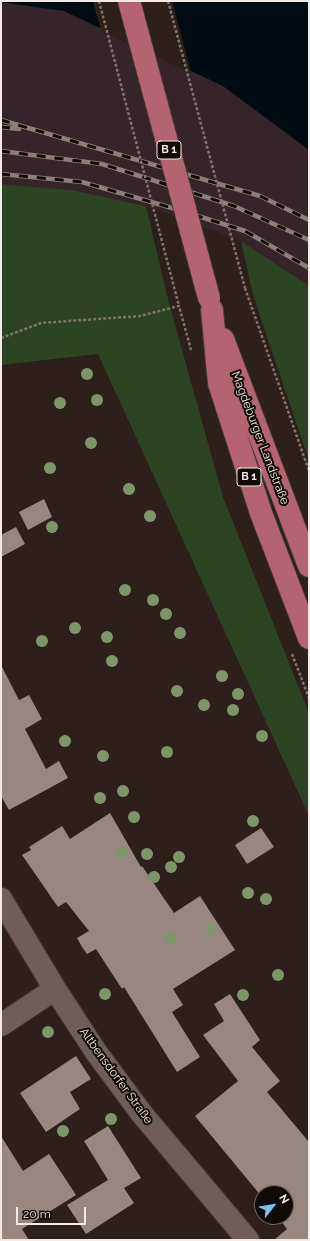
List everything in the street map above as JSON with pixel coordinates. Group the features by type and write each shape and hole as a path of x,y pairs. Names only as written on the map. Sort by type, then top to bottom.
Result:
{"main road":[{"name":"Magdeburger Landstraße","path":"129,1 210,304 309,566"},
{"name":"Magdeburger Landstraße","path":"210,304 219,383 261,513 309,638"}],"street":[{"name":"Altbensdorfer Straße","path":"1,899 55,989 96,1052 142,1114 248,1240"},
{"path":"1,1025 55,989"}],"path":[{"path":"1,338 41,323 140,316 179,306 99,1"},
{"path":"168,1 246,288 309,471"}],"shaded area":[{"path":"1,1 309,1 309,150 223,86 64,11"},
{"path":"1,2 64,11 223,86 309,150 309,286 241,241 146,206 72,190 1,184"}],"green space":[{"path":"1,184 72,190 146,206 169,303 223,497 309,713 309,816 98,354 1,365"},
{"path":"241,241 309,286 309,461 253,295"}],"pier":[{"path":"93,1 172,1 191,73 101,31"}],"building":[{"path":"44,499 52,517 28,530 19,512"},
{"path":"16,527 25,544 1,557 1,535"},
{"path":"1,665 19,700 29,695 42,719 25,729 46,769 59,761 68,778 9,810 1,796"},
{"path":"110,813 141,867 142,866 174,913 200,896 235,950 173,989 183,1005 172,1012 200,1057 177,1072 124,987 122,989 96,949 87,954 82,947 77,938 89,931 66,902 58,907 22,855 31,850 29,847 62,826 70,839"},
{"path":"261,828 274,847 247,864 235,845"},
{"path":"230,994 260,1040 252,1047 280,1081 267,1092 309,1142 309,1240 274,1240 287,1229 284,1225 294,1225 294,1185 254,1185 254,1187 195,1116 238,1081 203,1035 224,1021 214,1004"},
{"path":"76,1056 91,1079 70,1092 80,1109 46,1132 20,1093"},
{"path":"108,1126 141,1178 124,1188 134,1203 86,1234 67,1205 108,1180 84,1141"},
{"path":"1,1136 23,1171 49,1154 76,1195 22,1229 29,1240 1,1240"}],"railway":[{"path":"1,120 260,196 309,220"},
{"path":"1,127 19,129"},
{"path":"1,151 102,164 234,206 309,240"},
{"path":"1,174 82,182 179,210 245,231 309,268"}]}
